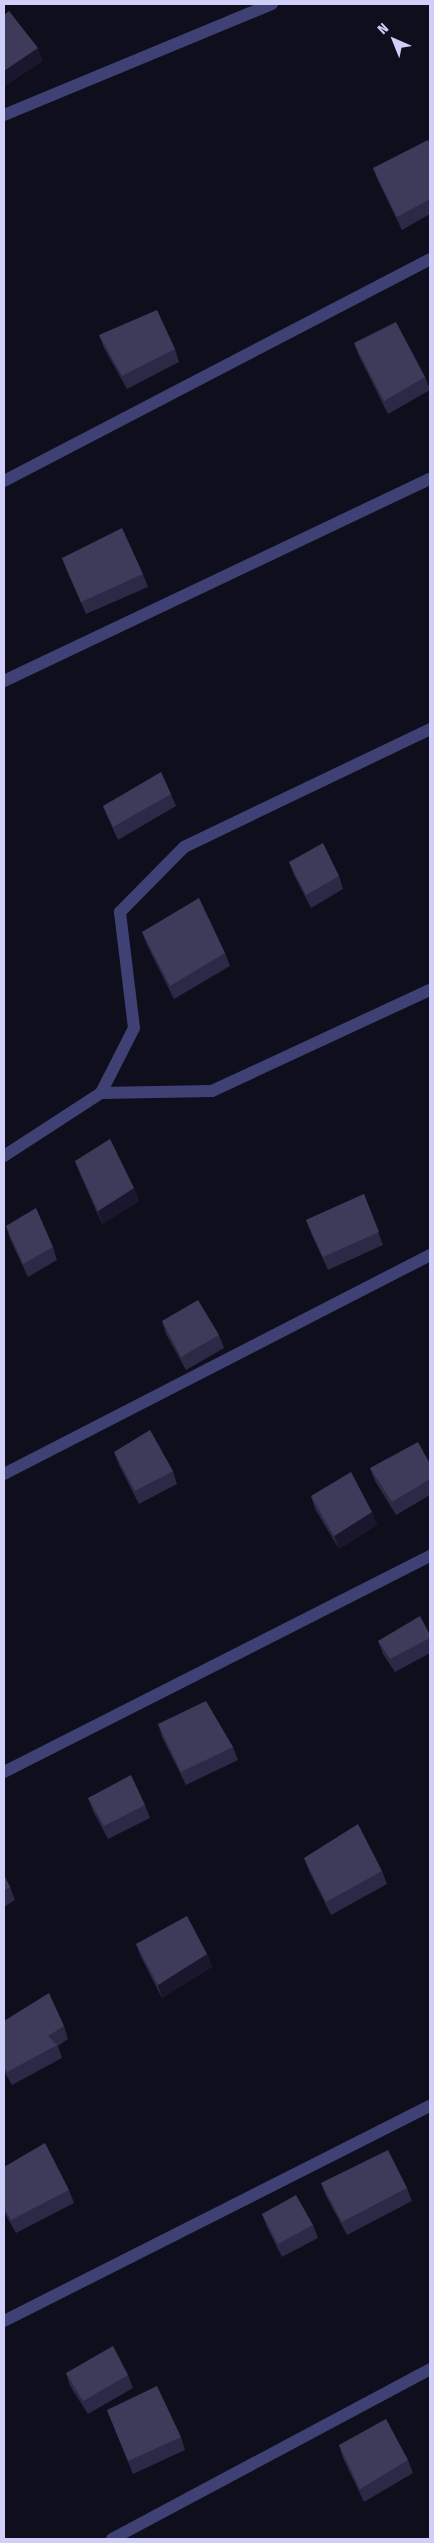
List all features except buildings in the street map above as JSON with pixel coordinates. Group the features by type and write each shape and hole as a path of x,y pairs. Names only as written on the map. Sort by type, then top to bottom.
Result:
{"street":[{"path":"4,115 272,4"},
{"path":"4,481 430,259"},
{"path":"4,681 430,479"},
{"path":"4,1156 101,1093 134,1028 120,912 184,846 430,729"},
{"path":"101,1093 212,1091 430,990"},
{"path":"4,1474 430,1255"},
{"path":"4,1772 430,1556"},
{"path":"4,2321 430,2106"},
{"path":"112,2539 430,2369"}]}
